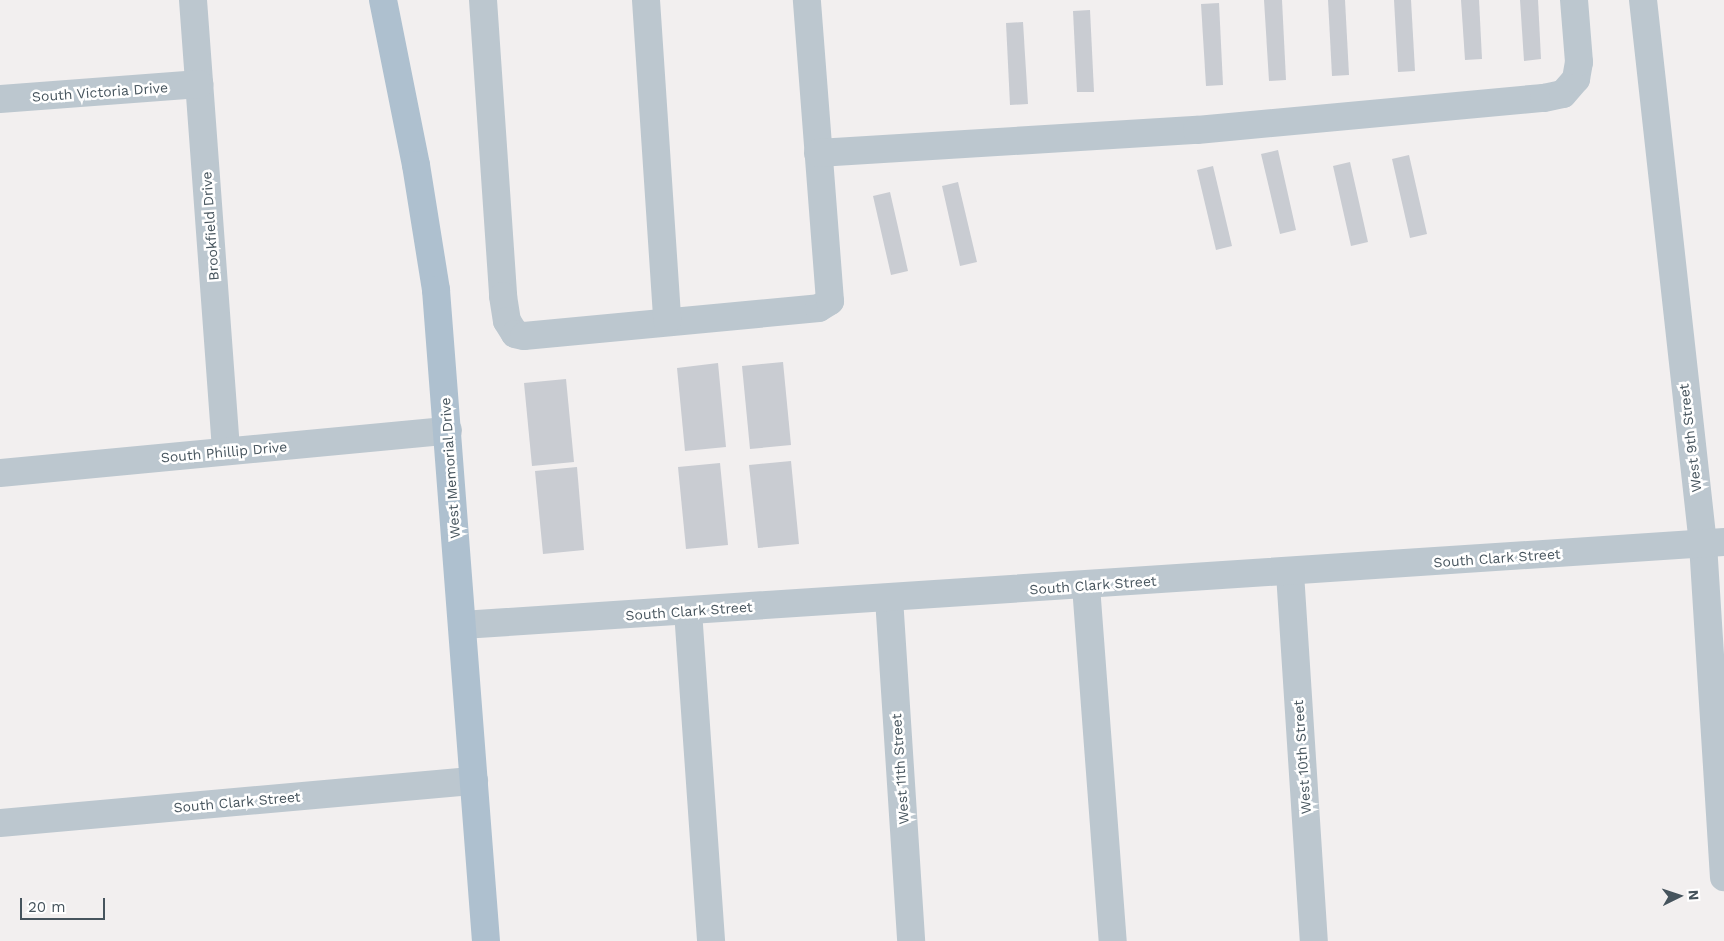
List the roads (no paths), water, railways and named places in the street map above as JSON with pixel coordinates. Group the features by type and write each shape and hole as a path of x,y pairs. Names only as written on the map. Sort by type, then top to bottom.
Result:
{"main road":[{"name":"West Memorial Drive","path":"383,0 416,165 436,290 486,941"}],"street":[{"name":"Brookfield Drive","path":"193,0 226,452"},
{"path":"483,0 507,321 515,334 524,336 666,320 819,308 830,301 807,0"},
{"path":"646,0 666,320"},
{"path":"818,153 1197,130 1544,98 1563,94 1576,79 1579,62 1574,0"},
{"name":"West 9th Street","path":"1643,0 1713,543 1724,877"},
{"name":"South Victoria Drive","path":"0,100 199,84"},
{"name":"South Phillip Drive","path":"0,473 448,431"},
{"name":"South Clark Street","path":"462,625 1290,573 1713,543"},
{"name":"West 10th Street","path":"1290,573 1314,941"},
{"path":"1086,586 1113,941"},
{"name":"West 11th Street","path":"889,598 911,941"},
{"path":"688,611 711,941"},
{"name":"South Clark Street","path":"0,823 474,781"}]}
